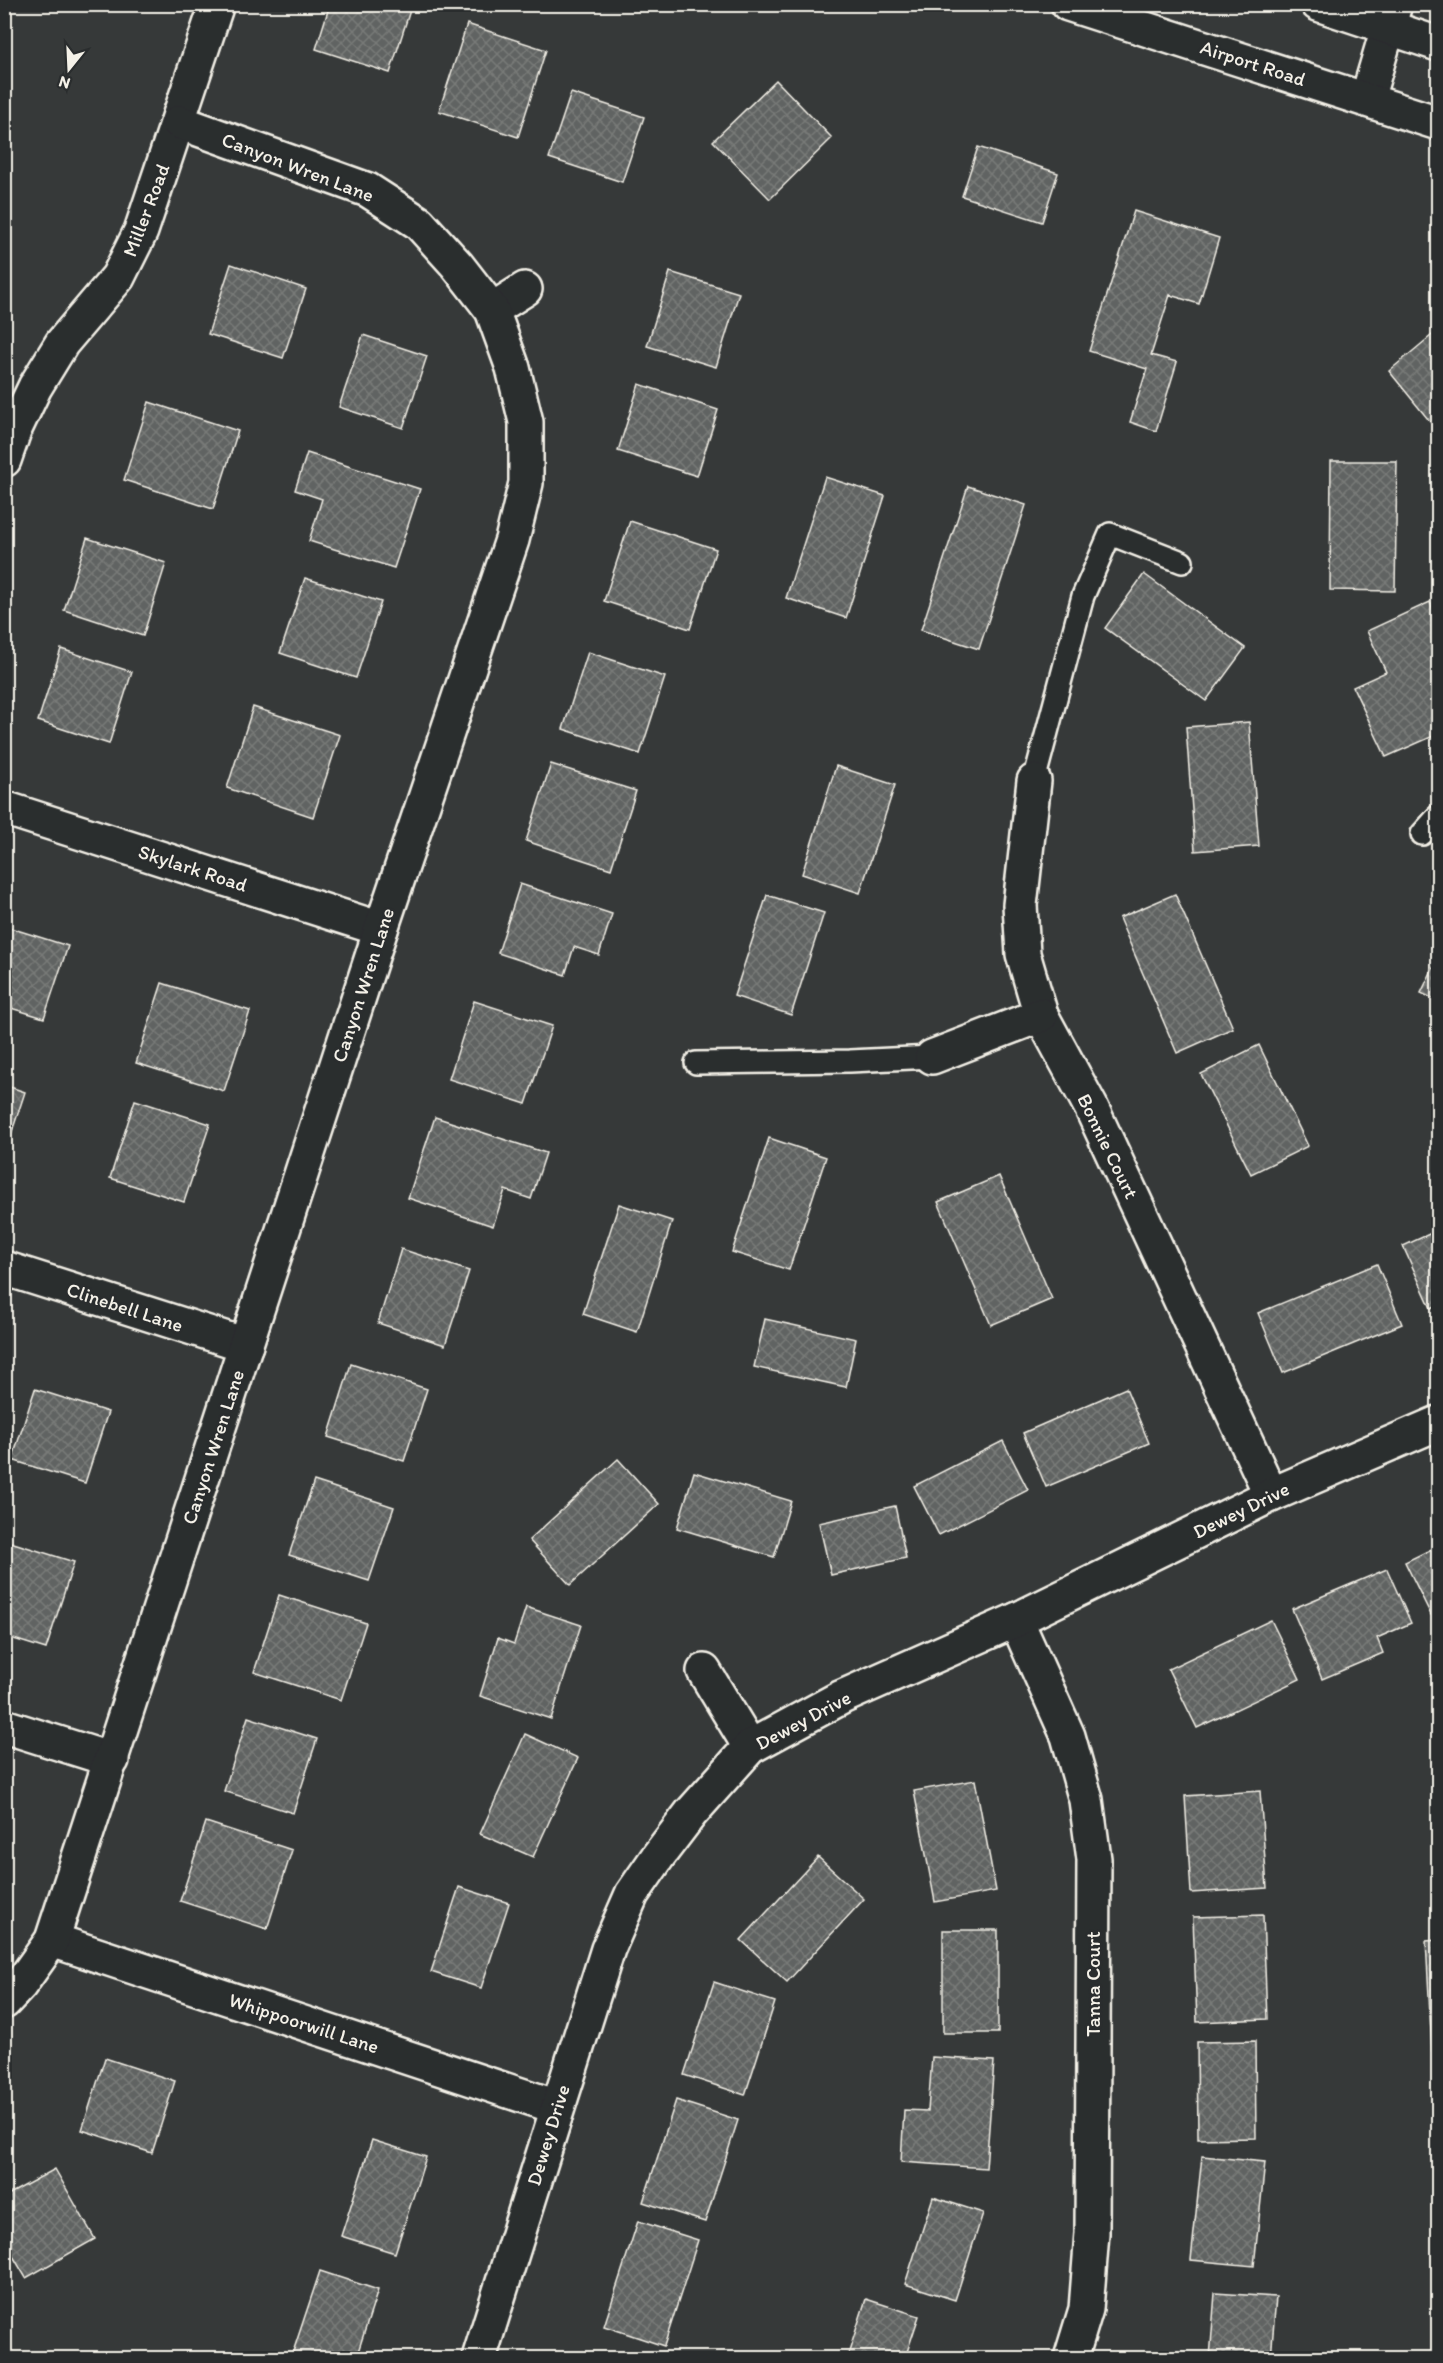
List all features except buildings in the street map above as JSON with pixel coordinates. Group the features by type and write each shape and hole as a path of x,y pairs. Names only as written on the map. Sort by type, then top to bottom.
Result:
{"street":[{"name":"Miller Road","path":"4,460 14,431 35,387 62,343 118,277 141,231 217,4"},
{"name":"Airport Road","path":"1068,4 1438,123"},
{"path":"1318,4 1391,15 1438,44"},
{"path":"1367,99 1391,15"},
{"name":"Canyon Wren Lane","path":"4,2002 20,1985 52,1940 381,929 512,540 526,483 526,422 513,368 492,310 457,265 419,223 368,190 178,122"},
{"path":"492,310 525,289"},
{"name":"Bonnie Court","path":"1034,781 1020,905 1023,954 1041,1015 1090,1107 1271,1495"},
{"name":"Skylark Road","path":"4,808 381,929"},
{"path":"932,1057 1041,1015"},
{"name":"Clinebell Lane","path":"4,1268 246,1346"},
{"name":"Dewey Drive","path":"478,2358 608,1949 632,1894 691,1813 750,1747 842,1697 1016,1620 1271,1495 1438,1423"},
{"name":"Tanna Court","path":"1016,1620 1068,1736 1086,1800 1094,1859 1092,2233 1086,2309 1071,2358"},
{"path":"704,1671 750,1747"},
{"path":"4,1726 112,1760"},
{"name":"Whippoorwill Lane","path":"52,1940 557,2107"}],"lane":[{"path":"1034,781 1083,596 1110,534 1182,562"},
{"path":"1422,834 1438,816"},
{"path":"696,1063 850,1061 932,1057"}]}
